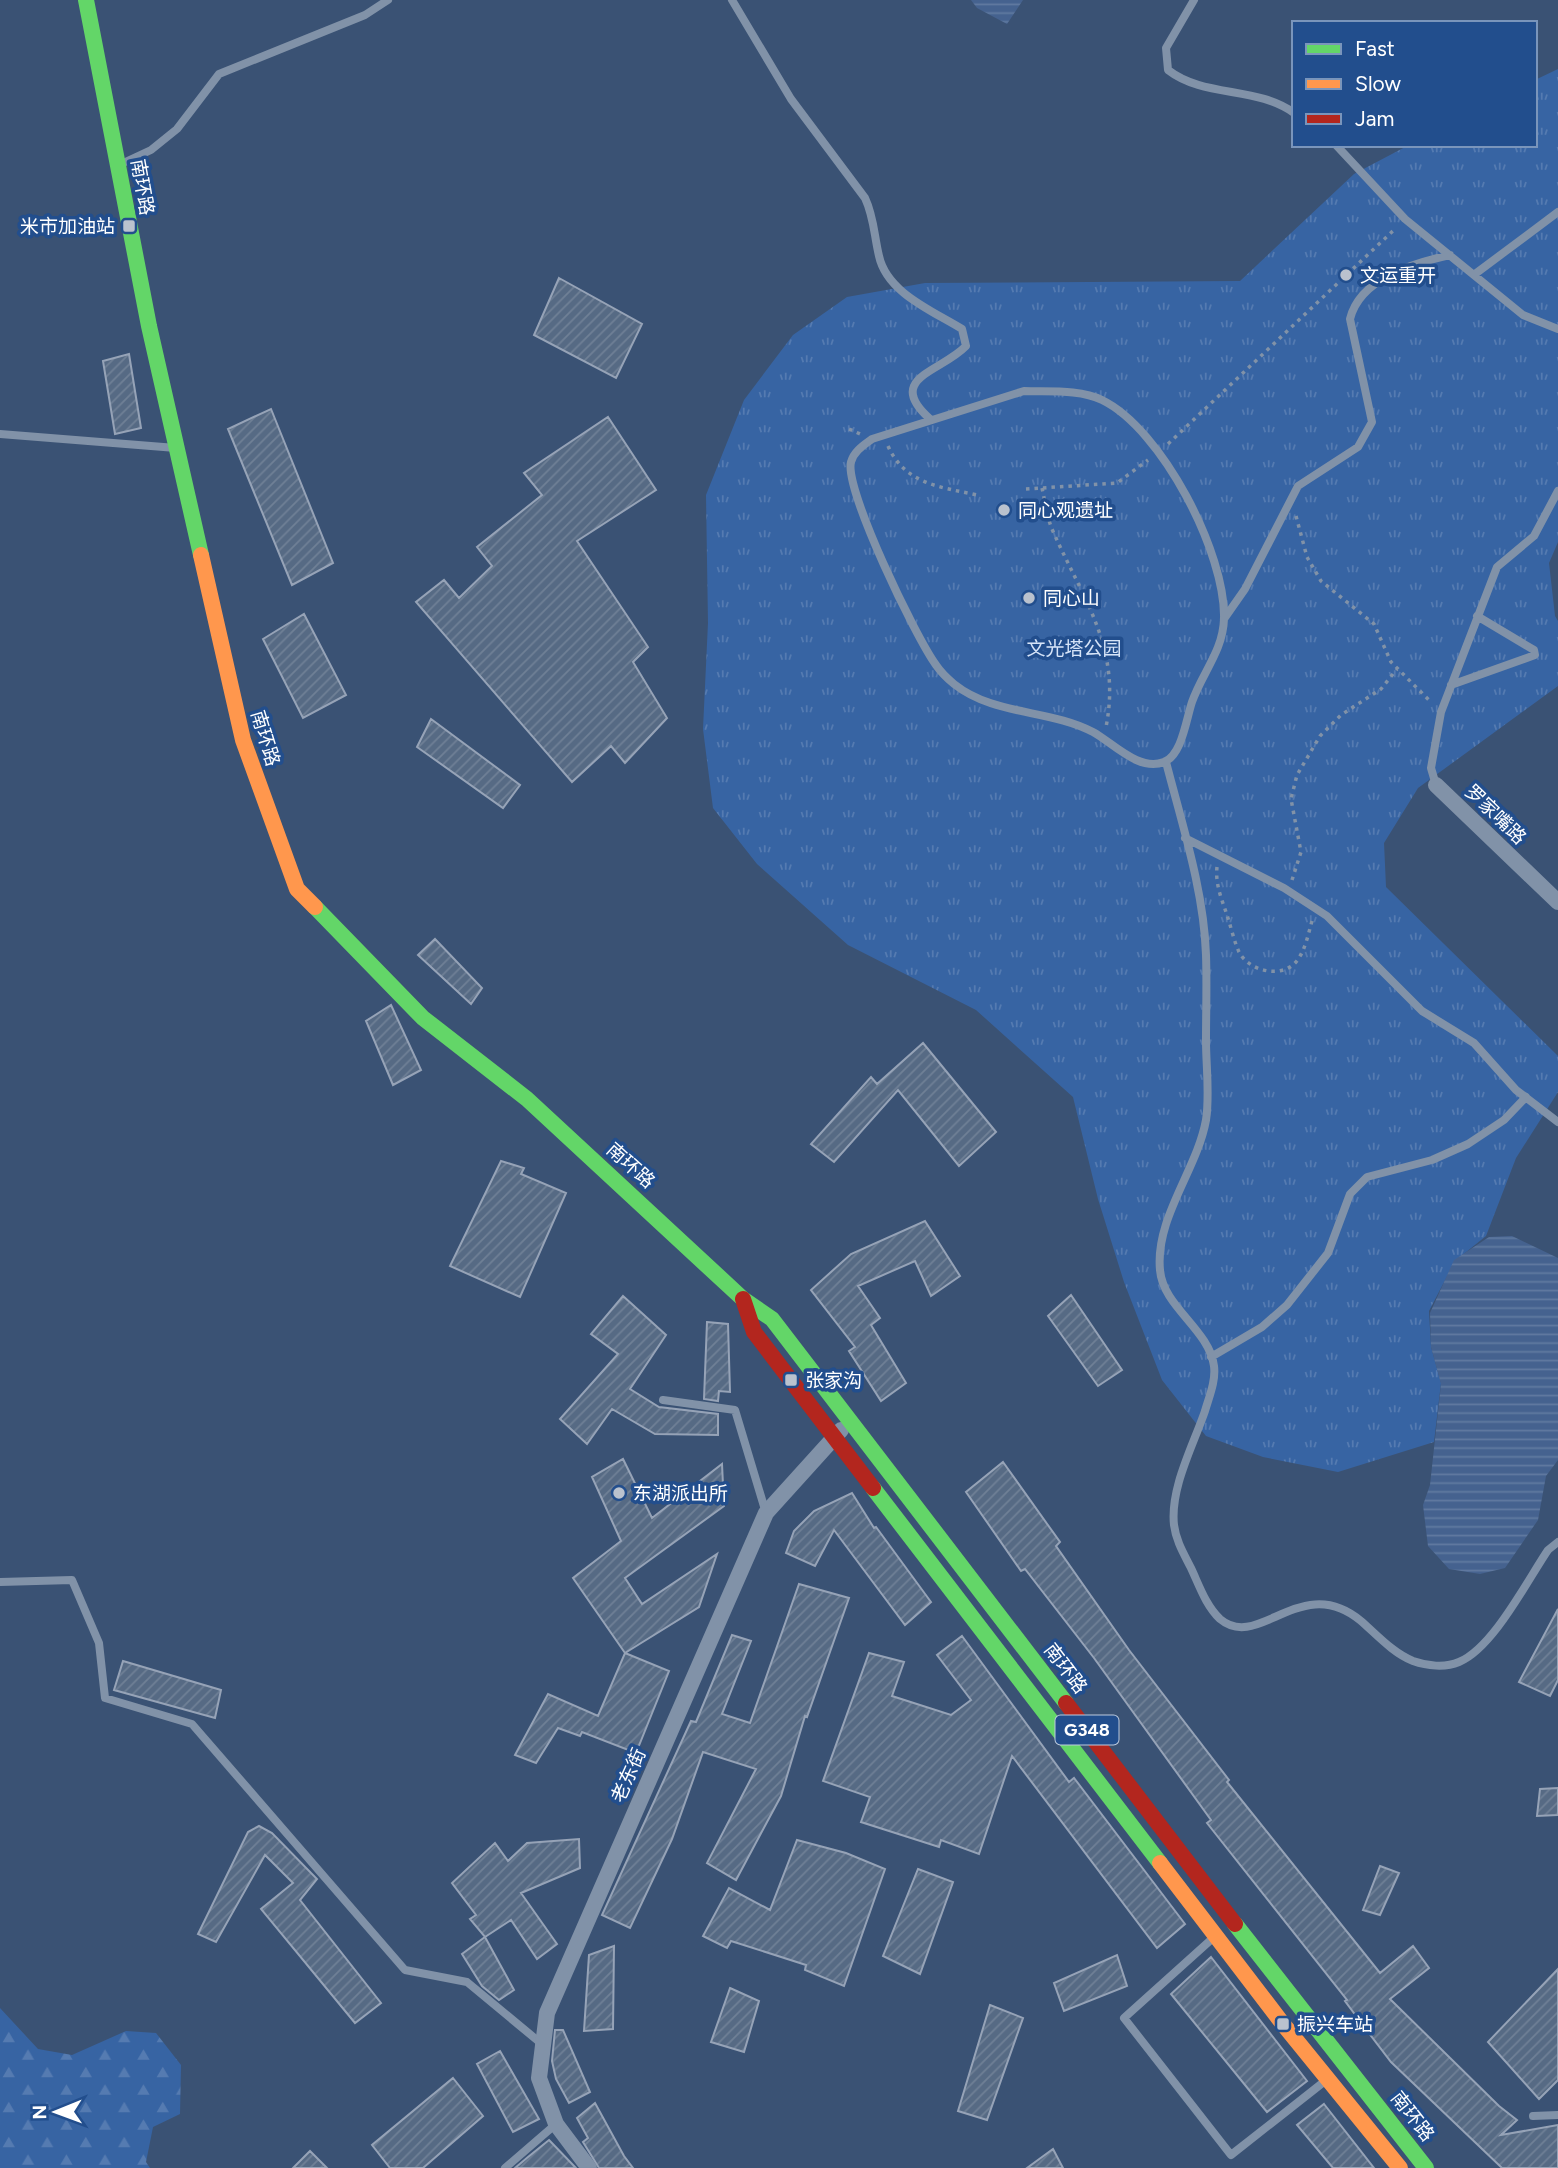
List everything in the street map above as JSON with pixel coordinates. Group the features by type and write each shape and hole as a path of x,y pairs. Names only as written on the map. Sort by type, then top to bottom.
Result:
{"main road":[{"name":"南环路","path":"86,0 176,448 243,740 297,890 423,1018 527,1099 743,1299 772,1319 1233,1921 1426,2168"},
{"name":"南环路","path":"743,1299 754,1332 1217,1934 1283,2024 1399,2168"}],"street":[{"name":"罗家嘴路","path":"1436,785 1558,902"},
{"name":"老东街","path":"589,2168 556,2124 539,2078 547,2013 765,1513 833,1436 851,1423"}],"lane":[{"path":"118,166 151,150 177,129 219,74 365,15 388,0"},
{"path":"732,0 791,99 865,198 873,215 879,258 889,277 903,293 962,329 966,337 966,346 959,353 925,373 912,387 911,397 915,406 930,419"},
{"path":"1195,0 1166,48 1168,70 1179,78 1285,106 1292,111"},
{"path":"1338,147 1405,219 1523,315 1558,329"},
{"path":"1475,275 1558,212"},
{"path":"1224,619 1250,579 1298,486 1357,447 1372,422 1350,319 1354,306 1398,270 1450,255"},
{"path":"1024,391 1085,394 1112,405 1159,452 1181,482 1221,586 1224,619 1220,646 1194,696 1176,752 1166,762 1153,765 1133,758 1104,739 1069,722 1000,706 956,685 936,665 892,581 854,495 851,461 859,448 883,435 930,419 1024,391"},
{"path":"0,434 176,448"},
{"path":"1436,785 1431,768 1443,706 1477,615 1497,567 1534,536 1558,491"},
{"path":"1451,685 1535,655 1534,650 1477,615"},
{"path":"1166,762 1185,838 1206,953 1207,1116 1200,1147 1169,1219 1161,1248 1160,1271 1165,1289 1191,1321 1211,1357 1214,1368 1212,1390 1181,1479 1174,1524 1177,1540 1207,1602 1222,1621 1239,1626 1258,1625 1310,1603 1326,1602 1348,1611 1392,1648 1413,1661 1435,1666 1458,1663 1478,1649 1548,1550 1558,1542"},
{"path":"1185,838 1289,890 1317,909 1422,1011 1474,1043 1526,1097 1558,1122"},
{"path":"1211,1357 1262,1327 1287,1305 1328,1253 1350,1194 1367,1177 1432,1160 1468,1144 1504,1120 1526,1097"},
{"path":"663,1400 735,1410 765,1513"},
{"path":"0,1582 72,1580 99,1643 105,1698 192,1724 405,1970 467,1982 543,2045"},
{"path":"1233,1921 1124,2018 1222,2145 1231,2155 1346,2063"},
{"path":"1533,2116 1558,2115"},
{"path":"505,2168 556,2124"}],"path":[{"path":"1026,489 1118,484 1159,452 1405,219"},
{"path":"883,435 893,456 907,474 940,487 977,495"},
{"path":"1042,488 1051,527 1097,620 1107,659 1110,706 1104,739"},
{"path":"1290,500 1307,557 1321,581 1374,624 1397,669 1426,700 1443,706"},
{"path":"1289,890 1301,852 1291,799 1297,775 1320,736 1341,715 1381,689 1397,669"},
{"path":"1219,855 1219,889 1240,953 1249,964 1263,971 1276,971 1294,965 1303,951 1317,909"}],"green space":[{"name":"文光塔公园","path":"1558,69 1558,542 1549,563 1555,616 1558,621 1558,686 1418,788 1384,843 1386,887 1558,1056 1558,1092 1516,1158 1486,1236 1455,1261 1429,1311 1431,1347 1441,1383 1434,1442 1338,1472 1263,1457 1206,1436 1162,1380 1124,1282 1098,1199 1073,1097 976,1010 848,945 757,864 713,808 703,729 708,623 706,495 744,400 793,335 847,297 925,283 1240,281 1354,174 1405,147 1537,147 1537,79"},
{"path":"0,2008 38,2049 72,2055 126,2031 156,2033 181,2065 180,2114 153,2127 146,2162 150,2168 0,2168"}],"shaded area":[{"path":"971,0 1023,0 1007,24 977,8"},
{"path":"1512,1236 1558,1258 1558,1460 1546,1476 1538,1520 1505,1568 1480,1574 1449,1569 1428,1546 1423,1505 1430,1485 1441,1384 1431,1347 1430,1313 1454,1260 1489,1237"}],"building":[{"path":"559,278 642,324 616,378 534,335"},
{"path":"129,354 141,428 115,434 103,361"},
{"path":"271,409 333,563 292,585 228,429"},
{"path":"608,417 656,490 577,541 648,647 633,662 667,718 625,763 611,746 572,782 416,602 444,580 459,598 492,566 477,547 542,495 524,473"},
{"path":"304,614 346,695 303,718 263,639"},
{"path":"431,719 520,785 503,808 417,747"},
{"path":"435,939 482,988 471,1004 418,955"},
{"path":"391,1005 421,1070 393,1085 366,1021"},
{"path":"923,1043 996,1132 959,1166 898,1090 834,1162 811,1144 871,1077 877,1084"},
{"path":"501,1161 524,1168 521,1174 566,1193 520,1297 450,1266"},
{"path":"925,1221 960,1276 931,1296 915,1261 858,1286 880,1318 871,1325 906,1383 881,1401 849,1351 855,1347 811,1290 851,1254"},
{"path":"1071,1295 1122,1370 1098,1386 1048,1316"},
{"path":"623,1296 666,1335 630,1389 659,1407 718,1414 718,1435 655,1434 612,1409 587,1444 560,1419 618,1354 591,1334"},
{"path":"707,1322 728,1324 730,1392 719,1391 718,1401 704,1399"},
{"path":"623,1459 652,1518 722,1464 724,1506 625,1578 642,1604 717,1554 699,1607 625,1653 573,1578 621,1541 592,1477"},
{"path":"1003,1462 1060,1542 1056,1546 1129,1650 1229,1780 1227,1782 1380,1973 1413,1946 1429,1968 1390,1999 1499,2106 1517,2120 1501,2135 1558,2125 1558,2168 1502,2168 1391,2062 1345,2001 1347,2000 1207,1823 1211,1820 1094,1658 1025,1569 1021,1571 966,1492"},
{"path":"852,1493 874,1528 876,1527 931,1602 905,1625 834,1530 815,1566 786,1553 794,1531 814,1511"},
{"path":"799,1584 849,1598 807,1717 805,1716 781,1796 736,1880 707,1863 756,1769 703,1752 672,1839 630,1928 602,1915 691,1721 696,1722 732,1635 751,1641 722,1714 750,1723"},
{"path":"1558,1609 1558,1680 1550,1696 1519,1682"},
{"path":"962,1636 1069,1782 1074,1778 1185,1924 1157,1948 1012,1756 979,1854 941,1840 939,1847 861,1822 870,1797 823,1781 869,1653 904,1662 892,1696 951,1715 971,1700 937,1655"},
{"path":"625,1653 669,1671 636,1753 582,1732 580,1736 558,1728 536,1763 515,1755 548,1694 598,1716"},
{"path":"123,1661 221,1690 215,1718 114,1690"},
{"path":"1558,1788 1558,1815 1537,1816 1540,1789"},
{"path":"259,1826 272,1833 317,1879 300,1900 381,2003 355,2023 261,1909 293,1883 265,1855 216,1942 198,1934 248,1832"},
{"path":"579,1839 580,1868 521,1893 557,1944 537,1959 511,1920 485,1937 470,1919 476,1915 452,1883 495,1843 508,1861 527,1843"},
{"path":"797,1840 846,1853 885,1869 844,1986 805,1970 806,1965 731,1941 727,1948 703,1936 729,1888 770,1910"},
{"path":"1380,1866 1399,1873 1380,1915 1363,1910"},
{"path":"918,1869 953,1882 920,1974 883,1956"},
{"path":"485,1937 514,1990 499,2000 482,1986 462,1954"},
{"path":"614,1946 613,2029 584,2031 589,1955"},
{"path":"1117,1955 1127,1986 1064,2011 1054,1983"},
{"path":"1211,1957 1307,2081 1267,2112 1171,1994"},
{"path":"1558,1969 1558,2080 1539,2099 1488,2042"},
{"path":"730,1988 759,2001 744,2052 711,2042"},
{"path":"990,2005 1023,2018 987,2120 958,2111"},
{"path":"555,2030 563,2030 590,2092 569,2103 556,2079 552,2061"},
{"path":"500,2051 539,2119 513,2132 477,2064"},
{"path":"453,2078 483,2116 423,2168 390,2168 372,2145"},
{"path":"595,2103 633,2168 599,2168 583,2142 588,2138 577,2118"},
{"path":"1324,2104 1374,2168 1333,2168 1297,2125"},
{"path":"549,2140 576,2168 515,2168 528,2157"},
{"path":"1053,2149 1063,2168 1027,2168"},
{"path":"310,2151 327,2168 293,2168"}],"traffic: fast":[{"path":"86,0 149,326 201,555"},
{"path":"315,907 423,1018 527,1099 743,1299"},
{"path":"743,1299 772,1319 1066,1703"},
{"path":"873,1488 1160,1863"},
{"path":"1235,1924 1426,2168"}],"traffic: slow":[{"path":"201,555 243,740 297,889 315,907"},
{"path":"1160,1863 1283,2024 1400,2168"}],"traffic: jam":[{"path":"743,1299 754,1332 873,1488"},
{"path":"1066,1703 1235,1924"}],"place":[{"name":"米市加油站","path":"129,226"},
{"name":"文运重开","path":"1346,275"},
{"name":"同心观遗址","path":"1004,510"},
{"name":"同心山","path":"1029,598"},
{"name":"张家沟","path":"791,1380"},
{"name":"东湖派出所","path":"619,1493"},
{"name":"振兴车站","path":"1283,2024"}]}
